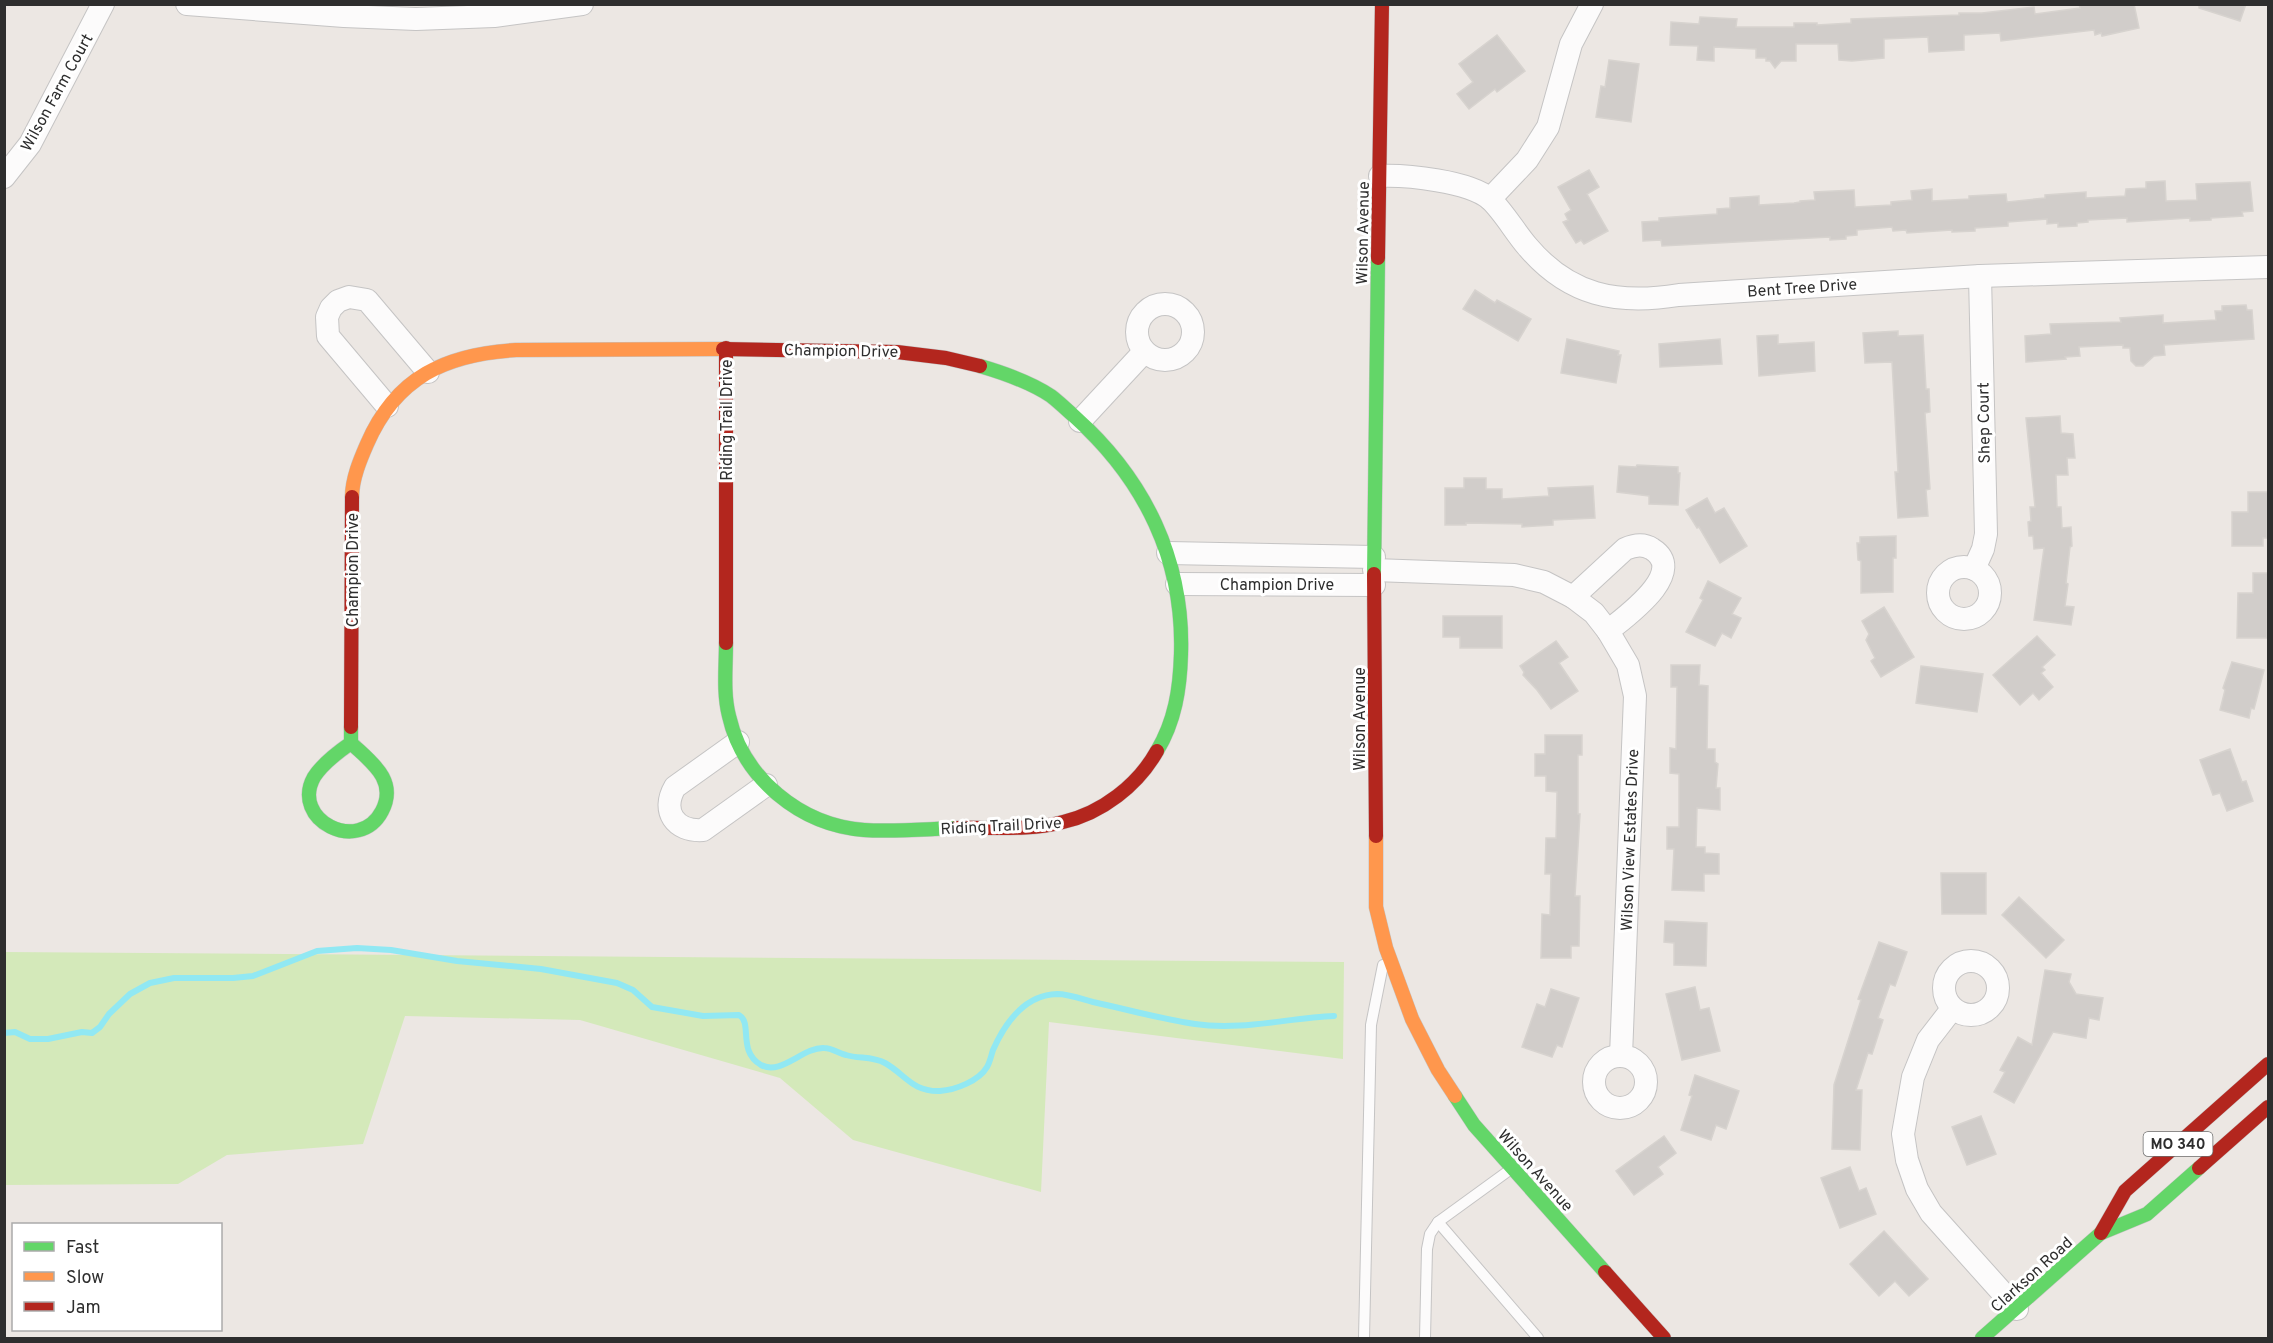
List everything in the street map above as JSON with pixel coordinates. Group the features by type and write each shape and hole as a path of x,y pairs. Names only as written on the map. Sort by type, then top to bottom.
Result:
{"street":[{"name":"Wilson Farm Court","path":"4,177 30,144 103,4"},
{"path":"187,4 417,19 494,16 582,4"},
{"name":"Wilson Avenue","path":"1382,4 1374,570 1376,907 1386,948 1412,1019 1438,1070 1474,1125 1664,1338"},
{"path":"1490,199 1527,160 1548,127 1571,44 1592,4"},
{"name":"Bent Tree Drive","path":"1380,176 1407,175 1456,184 1490,199 1539,260 1559,277 1586,292 1613,298 1650,300 1679,295 1980,276 2268,267"},
{"name":"Shep Court","path":"1974,569 1983,549 1986,534 1980,276"},
{"path":"387,406 328,336 327,317 331,308 338,301 349,297 367,300 428,372"},
{"name":"Champion Drive","path":"351,743 352,488 358,465 375,423 387,406 411,384 448,362 495,351 726,348 905,351 951,357 982,365 1055,399 1102,441 1137,487 1168,553 1177,584 1374,570"},
{"name":"Riding Trail Drive","path":"726,348 726,685 729,716 738,742 755,775 788,804 837,826 863,830 1042,826 1069,821 1097,808 1124,790 1146,768 1164,740 1175,713 1181,650 1177,584"},
{"path":"1080,421 1144,352"},
{"path":"1574,597 1625,549 1633,545 1642,545 1657,553 1663,566 1662,577 1654,590 1608,631"},
{"name":"Champion Drive","path":"1168,553 1374,570"},
{"name":"Wilson View Estates Drive","path":"1374,570 1514,575 1544,582 1574,597 1594,613 1608,631 1628,665 1635,696 1621,1056"},
{"path":"738,742 675,787 670,795 669,804 671,815 676,823 684,828 703,830 766,784"},
{"path":"351,743 379,769 387,800 382,812 367,828 356,832 329,829 317,817 310,798 312,781 321,769 351,743"},
{"path":"1952,1009 1928,1040 1913,1077 1904,1134 1907,1160 1917,1189 1931,1213 2017,1309"},
{"name":"Clarkson Road","path":"1982,1338 2101,1233 2125,1191 2268,1064"},
{"name":"Clarkson Road","path":"2101,1233 2147,1214 2268,1107"}],"lane":[{"path":"1364,1338 1371,1025 1386,948"},
{"path":"1425,1338 1427,1249 1430,1234 1438,1222 1512,1168"},
{"path":"1438,1222 1538,1338"}],"green space":[{"path":"5,952 1344,962 1343,1059 1049,1022 1041,1192 853,1140 780,1078 580,1020 405,1016 363,1144 227,1155 178,1184 5,1185"}],"building":[{"path":"2079,4 2134,4 2139,28 2102,36 2101,33 2095,35 2094,30 2001,41 2000,33 1964,35 1964,50 1929,52 1928,37 1884,39 1884,58 1852,61 1839,60 1838,44 1796,44 1796,61 1781,61 1775,68 1770,61 1766,61 1766,58 1756,58 1756,49 1714,47 1714,61 1697,60 1698,46 1670,45 1671,22 1699,24 1700,17 1737,19 1736,27 1794,27 1794,23 1817,23 1817,25 1851,23 1851,19 1959,15 1959,13 1982,13 2034,7 2035,14 2080,8"},
{"path":"2199,4 2246,4 2240,21 2199,8"},
{"path":"1497,35 1525,71 1497,92 1495,89 1469,109 1457,94 1473,82 1459,64"},
{"path":"1609,60 1639,64 1631,122 1596,117 1601,86 1605,87"},
{"path":"1589,170 1599,187 1587,194 1608,231 1584,244 1581,240 1576,243 1563,222 1568,220 1565,214 1571,210 1558,187"},
{"path":"2165,181 2166,201 2197,200 2196,184 2250,182 2253,211 2242,212 2243,216 2211,218 2211,220 2190,221 2190,218 2127,222 2127,218 2088,220 2088,222 2077,223 2077,226 2058,227 2058,223 2047,224 2047,219 2008,222 2008,226 1975,228 1975,231 1907,233 1906,230 1893,231 1892,227 1857,230 1857,235 1846,236 1846,239 1830,240 1830,237 1662,246 1661,240 1643,241 1642,222 1659,221 1659,218 1717,214 1717,209 1730,208 1730,198 1759,196 1759,205 1794,203 1815,200 1814,192 1854,190 1855,207 1891,205 1891,202 1912,200 1911,191 1932,189 1932,201 2006,194 2007,202 2045,198 2045,195 2086,192 2086,198 2125,196 2126,189 2146,188 2146,182"},
{"path":"1475,290 1495,303 1497,300 1531,319 1518,341 1463,309"},
{"path":"2246,305 2247,310 2252,310 2254,339 2164,345 2165,355 2154,356 2143,366 2136,366 2131,361 2130,348 2123,348 2123,345 2079,347 2080,356 2026,362 2025,336 2051,334 2050,324 2121,322 2120,318 2163,315 2163,323 2216,320 2215,311 2222,311 2222,306"},
{"path":"1898,331 1898,336 1923,335 1926,389 1929,389 1930,412 1925,413 1930,489 1926,490 1928,516 1898,518 1892,362 1865,363 1863,333"},
{"path":"1778,335 1778,344 1814,342 1815,371 1759,376 1757,336"},
{"path":"1567,339 1619,351 1618,355 1621,355 1616,383 1561,373"},
{"path":"1720,339 1722,364 1660,367 1659,344"},
{"path":"2060,416 2061,433 2073,434 2075,458 2067,458 2068,475 2056,475 2057,507 2061,507 2062,528 2071,527 2072,546 2070,547 2065,606 2074,607 2071,625 2034,620 2044,548 2034,549 2033,536 2029,536 2028,522 2031,521 2030,507 2035,507 2026,418"},
{"path":"1637,465 1678,467 1678,473 1680,473 1678,505 1649,504 1649,496 1617,492 1619,466 1636,467"},
{"path":"1464,478 1486,478 1486,489 1502,489 1502,499 1549,496 1548,488 1593,486 1595,518 1553,520 1553,525 1522,527 1522,524 1445,525 1445,488 1464,488"},
{"path":"2248,492 2268,492 2267,538 2263,538 2263,546 2232,546 2232,512 2248,512"},
{"path":"1707,498 1715,513 1724,508 1747,546 1720,563 1686,510"},
{"path":"1896,536 1896,558 1893,558 1893,592 1861,593 1861,561 1858,560 1857,543 1860,543 1860,537"},
{"path":"2253,573 2268,573 2267,638 2237,638 2238,593 2253,593"},
{"path":"1708,581 1741,598 1732,614 1741,618 1731,638 1722,633 1715,646 1686,632 1703,600 1700,598"},
{"path":"1884,607 1914,657 1881,677 1871,661 1875,658 1866,640 1869,634 1862,621"},
{"path":"1443,616 1502,616 1502,648 1460,648 1460,637 1443,637"},
{"path":"2037,636 2055,655 2042,667 2045,670 2041,673 2053,687 2039,700 2033,693 2020,705 1993,675"},
{"path":"1556,641 1568,657 1559,663 1578,691 1551,709 1523,675 1524,672 1520,666"},
{"path":"2232,662 2264,670 2254,709 2251,708 2249,718 2220,710 2225,690 2223,688"},
{"path":"1671,665 1700,665 1699,685 1708,686 1707,749 1715,749 1715,762 1718,764 1716,788 1720,788 1720,810 1697,808 1696,847 1705,847 1705,853 1719,854 1719,874 1704,874 1704,891 1672,890 1674,849 1667,849 1667,827 1679,827 1679,774 1670,773 1670,748 1676,749 1677,687 1671,687"},
{"path":"1921,666 1983,674 1977,712 1916,703"},
{"path":"1545,735 1582,735 1582,755 1578,755 1578,814 1580,814 1575,896 1580,896 1579,946 1571,946 1571,958 1541,958 1542,914 1550,915 1551,874 1545,874 1546,838 1556,838 1557,792 1546,791 1546,776 1535,776 1535,754 1545,754"},
{"path":"2230,749 2242,782 2246,781 2253,801 2227,811 2220,793 2213,795 2200,760"},
{"path":"1941,873 1986,873 1986,914 1942,914"},
{"path":"2019,897 2064,940 2046,958 2002,915"},
{"path":"1665,921 1707,923 1706,966 1674,965 1674,943 1664,942"},
{"path":"1879,942 1907,952 1895,986 1890,984 1878,1018 1883,1020 1872,1054 1868,1053 1856,1090 1862,1090 1860,1150 1832,1149 1834,1085 1861,1000 1858,999"},
{"path":"2045,970 2071,974 2069,982 2076,994 2103,998 2099,1020 2089,1018 2086,1038 2053,1032 2014,1103 1994,1092 2005,1072 2000,1070 2018,1037 2032,1045"},
{"path":"1695,987 1700,1010 1709,1008 1720,1051 1682,1060 1666,994"},
{"path":"1551,989 1579,998 1562,1047 1557,1045 1552,1057 1522,1047 1537,1004 1545,1007"},
{"path":"1695,1075 1739,1091 1726,1129 1716,1125 1711,1140 1681,1130 1692,1096 1689,1095"},
{"path":"1981,1116 1996,1154 1967,1165 1952,1127"},
{"path":"1664,1136 1676,1153 1658,1167 1663,1174 1634,1195 1616,1171"},
{"path":"1850,1167 1859,1191 1866,1188 1876,1214 1840,1228 1821,1178"},
{"path":"1884,1231 1928,1279 1909,1296 1895,1281 1879,1296 1850,1264"}],"waterway":[{"path":"4,1033 15,1032 30,1039 48,1039 82,1032 92,1033 130,994 150,983 174,978 253,976 317,951 357,948 391,950 457,961 541,969 617,983 633,990 652,1007 703,1016 739,1015 745,1024 749,1052 761,1065 776,1067 816,1049 827,1048 843,1054 885,1063 922,1089 930,1091 953,1089 978,1077 987,1067 993,1050 1010,1021 1026,1005 1046,996 1066,995 1169,1019 1212,1026 1247,1025 1334,1016"}],"traffic: fast":[{"path":"1374,574 1378,258"},
{"path":"980,366 1034,386 1063,406 1100,441 1122,467 1155,524 1176,586 1181,654 1175,704 1168,728 1157,751"},
{"path":"726,643 726,698 736,738 747,759 761,778 778,794 797,808 818,819 840,826 875,831 956,828"},
{"path":"351,727 351,743 380,772 387,790 382,811 371,824 358,830 344,831 330,827 319,818 311,807 309,793 318,772 331,758 351,743"},
{"path":"1455,1096 1474,1125 1605,1272"},
{"path":"1982,1338 2101,1233 2147,1214 2199,1168"}],"traffic: slow":[{"path":"352,497 353,483 359,463 379,421 408,386 426,373 446,364 491,352 516,350 723,349"},
{"path":"1376,836 1376,907 1386,948 1412,1019 1438,1070 1455,1096"}],"traffic: jam":[{"path":"1378,258 1382,4"},
{"path":"726,348 726,643"},
{"path":"723,349 897,352 946,358 980,366"},
{"path":"351,727 352,497"},
{"path":"1374,574 1376,836"},
{"path":"956,828 1037,827 1077,818 1105,805 1129,786 1157,751"},
{"path":"2101,1233 2125,1191 2268,1064"},
{"path":"2199,1168 2268,1107"},
{"path":"1605,1272 1664,1338"}]}
